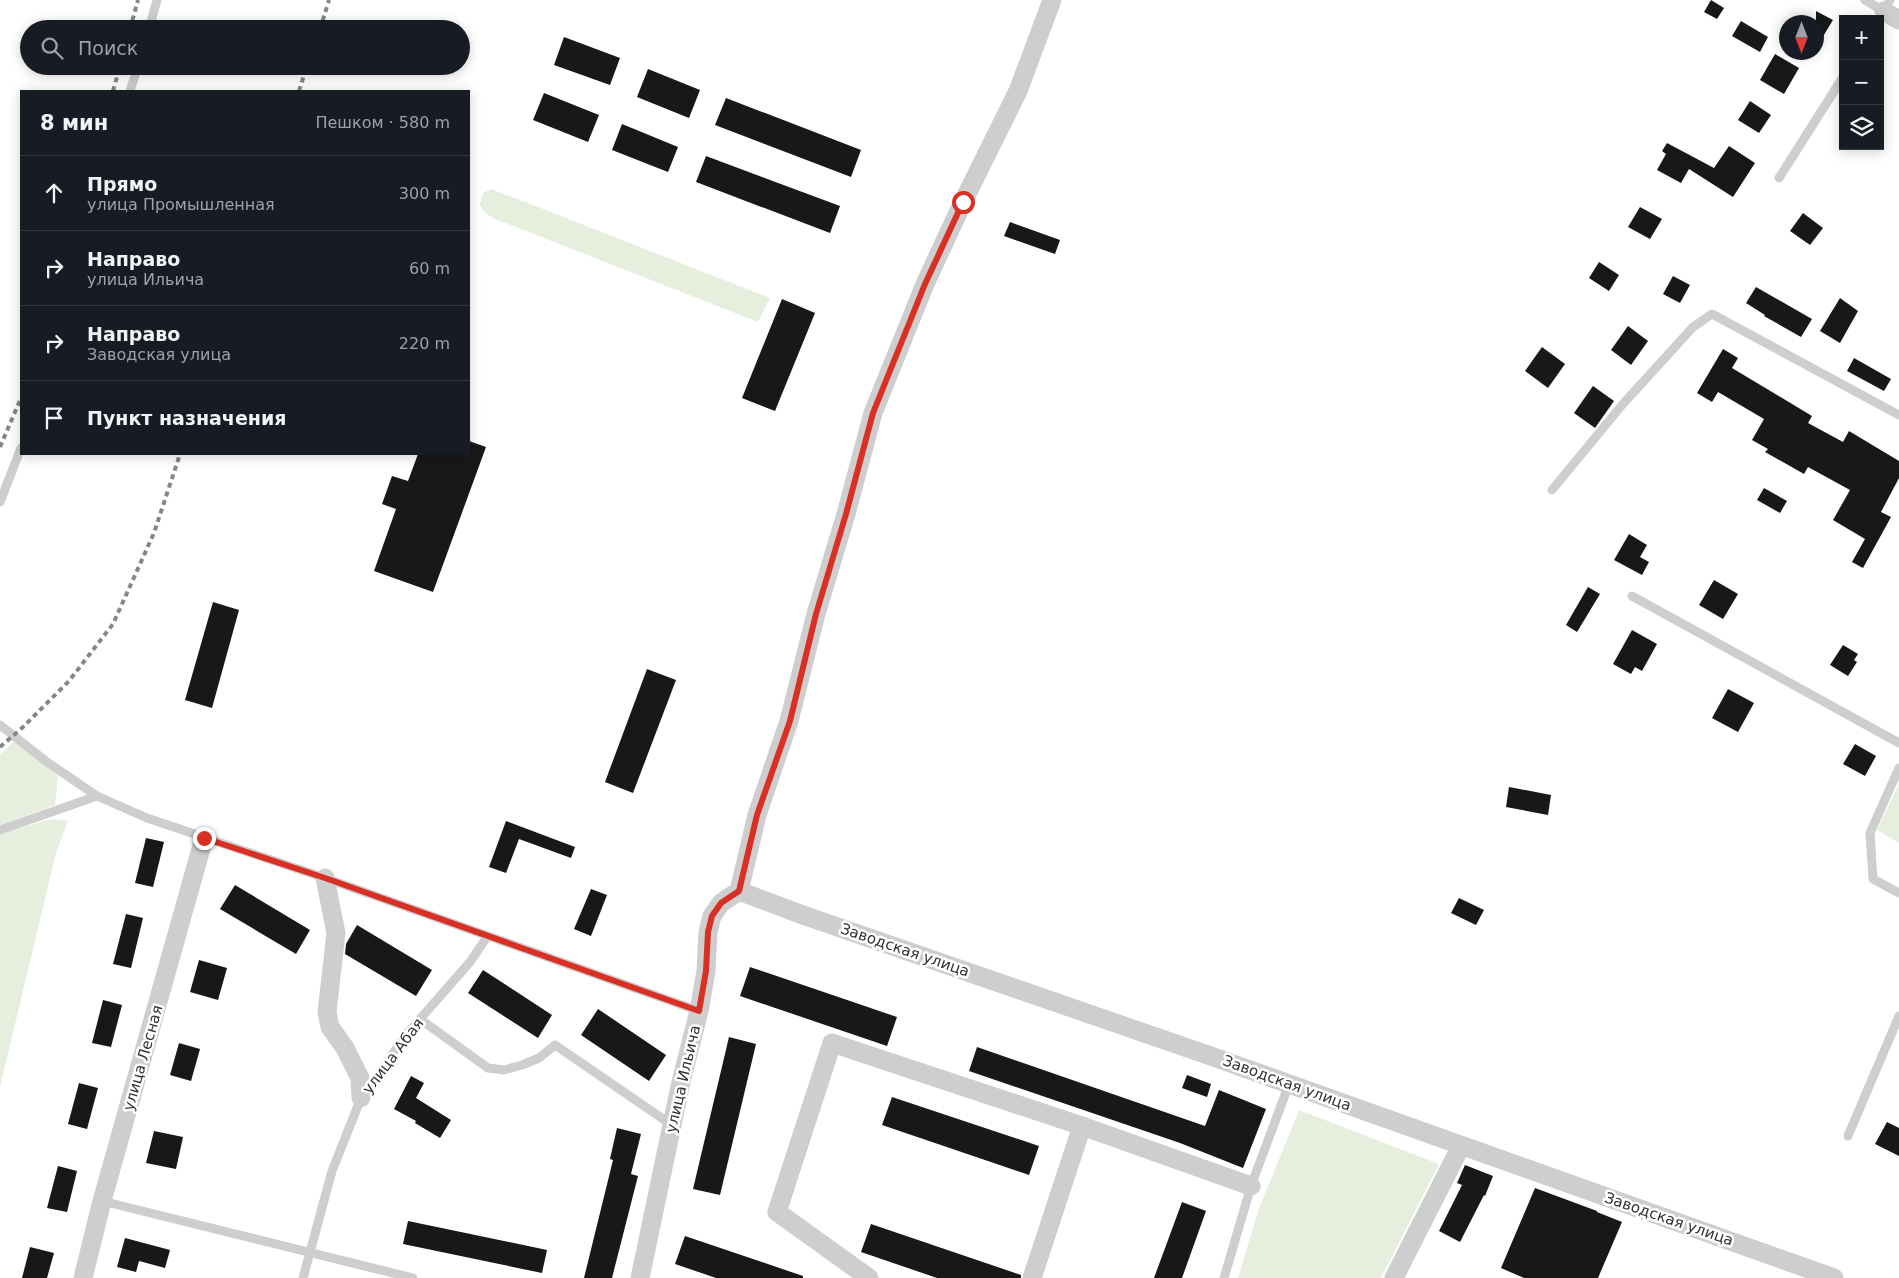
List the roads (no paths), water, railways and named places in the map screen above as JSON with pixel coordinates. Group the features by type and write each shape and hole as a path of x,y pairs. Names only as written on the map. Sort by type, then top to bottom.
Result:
{"street":[{"path":"739,891 757,815 790,721 816,614 846,514 873,413 925,284 967,193 1018,91 1052,0"},
{"name":"улица Лесная","path":"83,1278 102,1201 204,838"},
{"path":"325,878 336,933 327,1012 330,1027 345,1048 360,1078 361,1098"},
{"name":"улица Ильича","path":"640,1278 672,1125 699,1011 706,971 708,932 712,916 721,903 739,891"},
{"name":"Заводская улица","path":"739,891 800,914 1289,1084 1809,1274 1834,1278"},
{"path":"865,1277 777,1212 832,1043 1082,1126 1251,1186"},
{"path":"1032,1278 1082,1126"},
{"path":"1394,1278 1461,1146"}],"lane":[{"path":"152,20 157,0"},
{"path":"1865,0 1888,12"},
{"path":"130,90 135,75"},
{"path":"1779,178 1839,83"},
{"path":"1552,490 1622,405 1693,326 1712,314 1899,415"},
{"path":"0,502 20,451"},
{"path":"1632,596 1899,744"},
{"path":"0,725 47,762 97,796 147,818 325,878 699,1011"},
{"path":"1899,768 1870,833 1873,879 1899,893"},
{"path":"0,830 97,796"},
{"name":"улица Абая","path":"303,1278 332,1171 361,1098 406,1036 470,962 487,937"},
{"path":"1848,1136 1899,1016"},
{"path":"420,1019 488,1068 504,1070 522,1065 539,1058 555,1045 672,1125"},
{"path":"1224,1278 1251,1186 1289,1084"},
{"path":"102,1201 412,1278"}],"railway":[{"path":"132,20 138,0"},
{"path":"323,20 329,0"},
{"path":"113,90 117,75"},
{"path":"299,90 304,75"},
{"path":"0,447 20,400"},
{"path":"0,747 69,681 113,624 154,533 180,455"}]}
